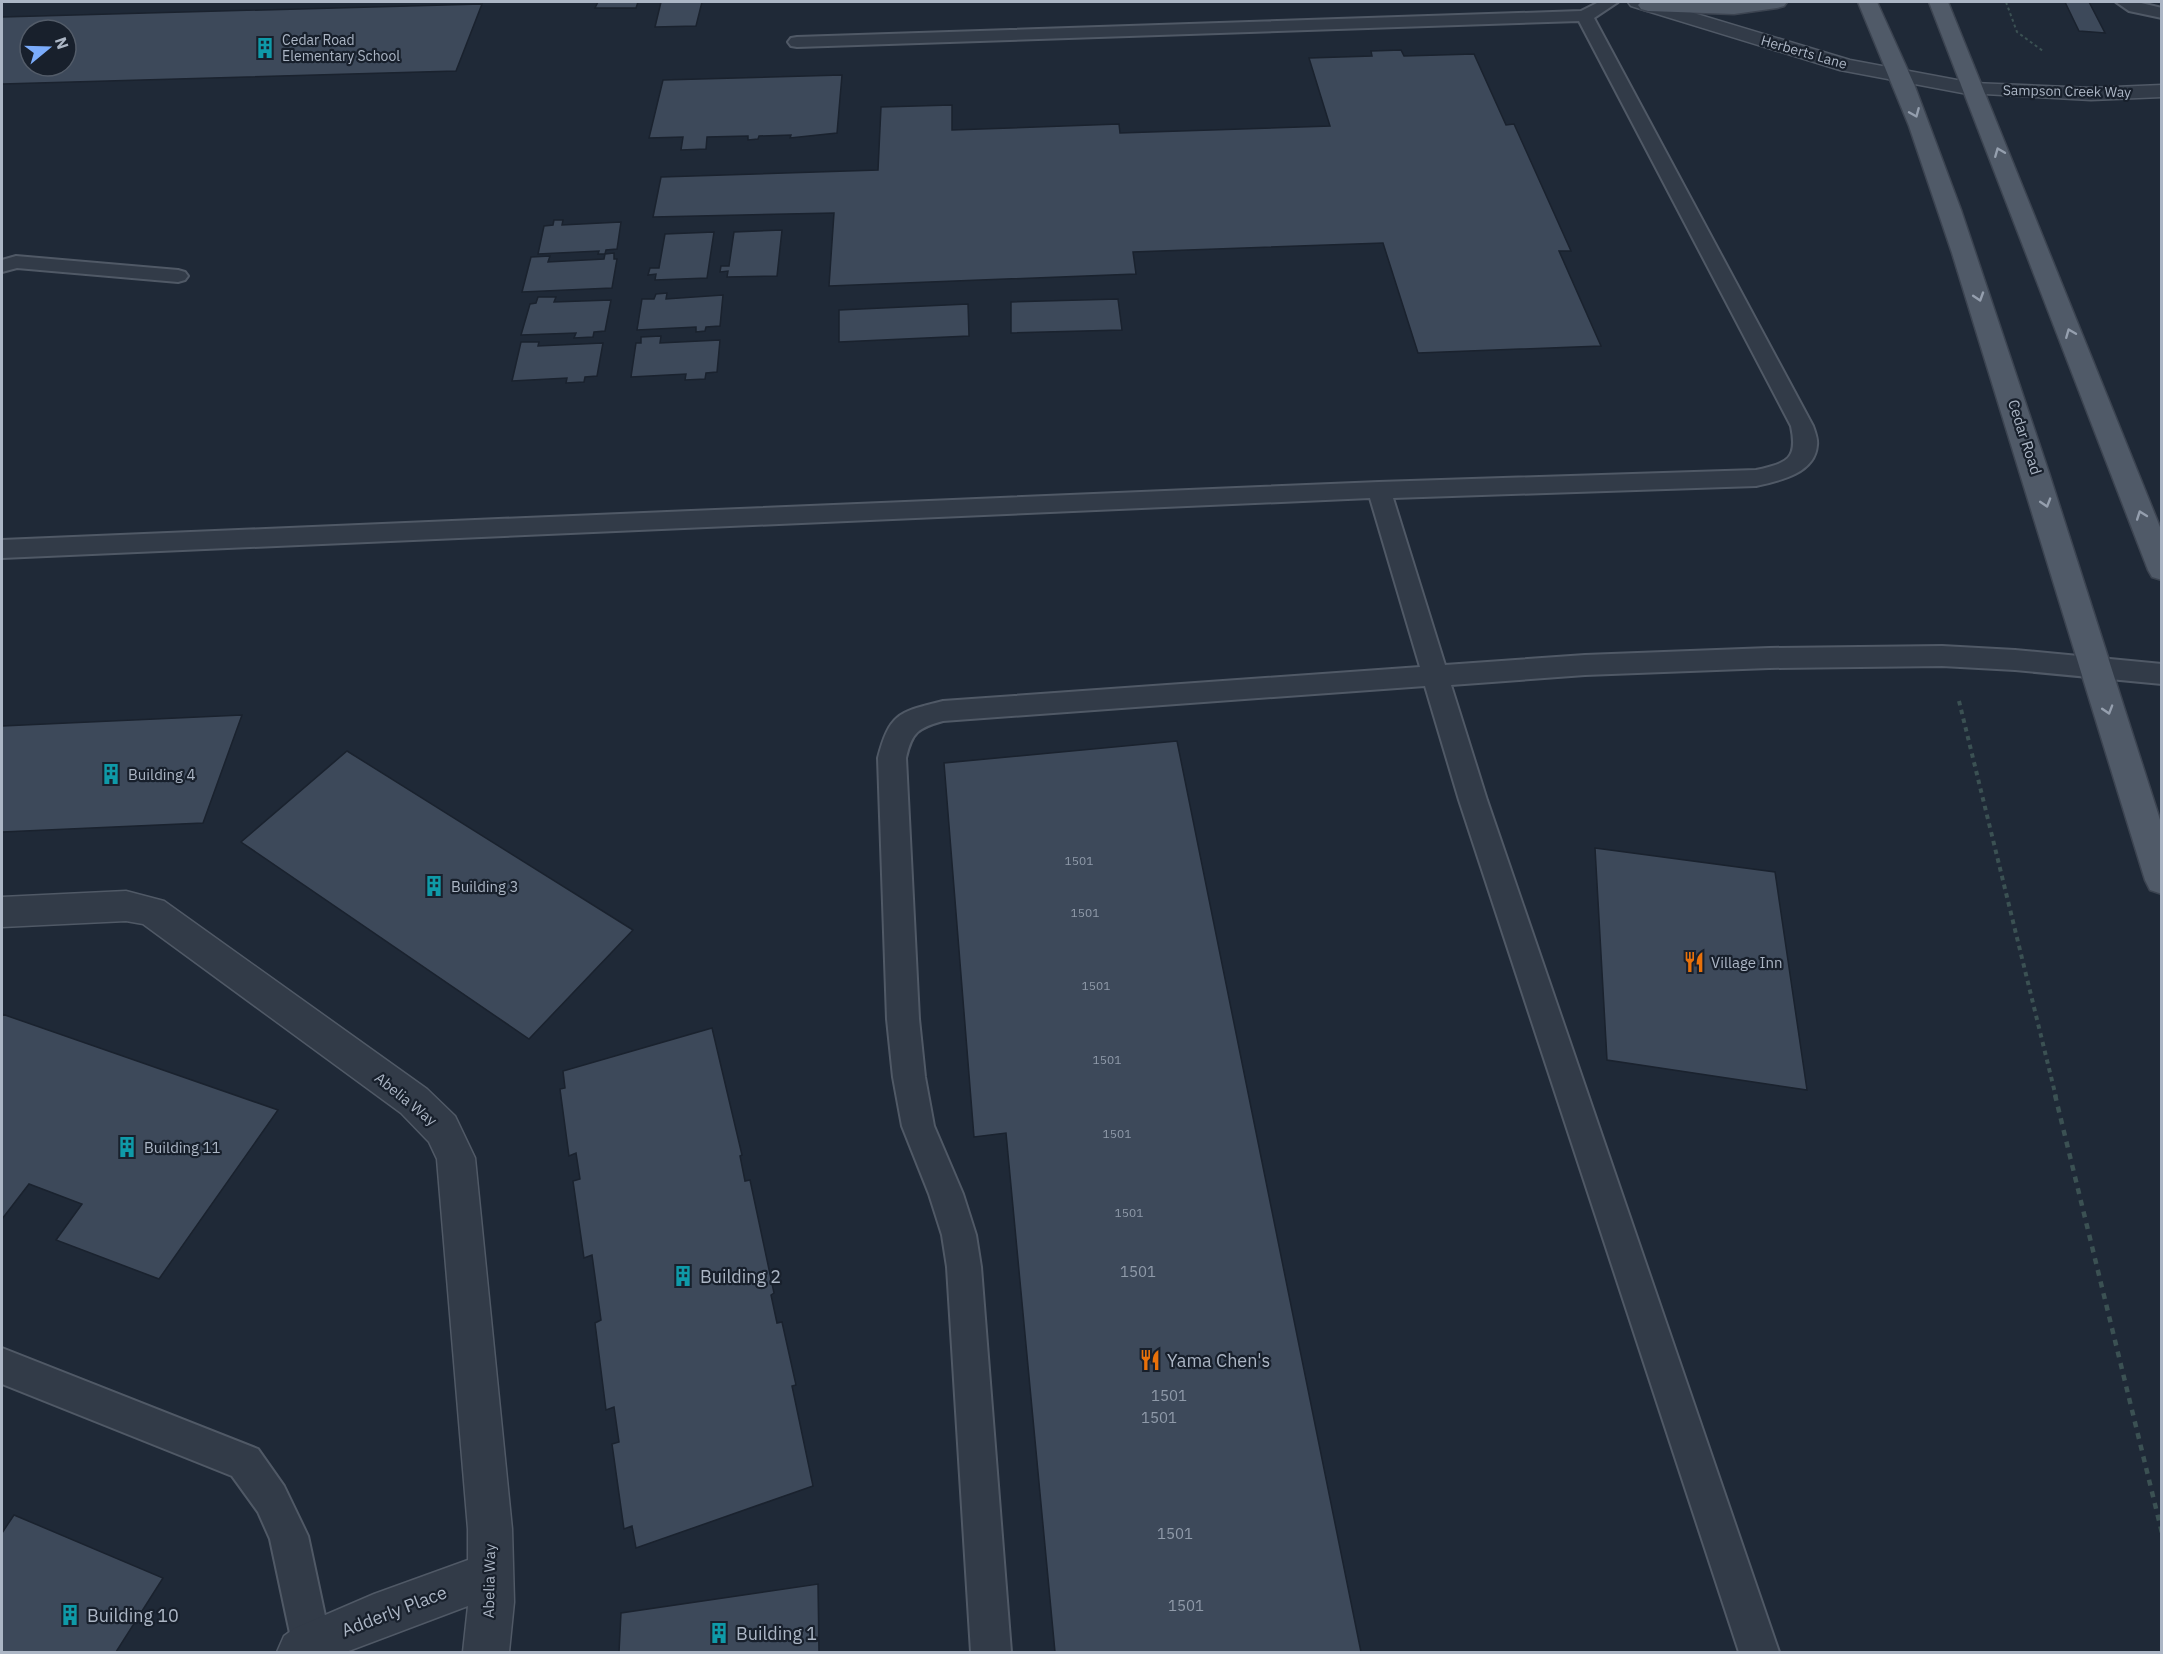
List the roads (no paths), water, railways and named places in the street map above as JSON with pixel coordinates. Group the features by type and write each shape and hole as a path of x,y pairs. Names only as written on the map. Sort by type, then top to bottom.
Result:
{"main road":[{"path":"1643,3 1734,8 1777,2"},
{"name":"Cedar Road","path":"1868,2 1939,174 2037,473 2162,880"},
{"path":"1938,2 2162,570"}],"street":[{"name":"Herberts Lane","path":"1643,3 1829,61 1900,77 1973,89"},
{"name":"Sampson Creek Way","path":"1973,89 2091,94 2162,91"},
{"name":"Abelia Way","path":"2,912 126,906 152,912 414,1101 442,1129 456,1158 490,1529 491,1602 486,1653"},
{"name":"Adderly Place","path":"306,1648 374,1617 490,1575"}],"lane":[{"path":"797,42 1585,16 1610,2"},
{"path":"2124,2 2162,13"},
{"path":"2,549 1379,490 1756,478 1781,473 1799,461 1806,446 1802,426 1585,16"},
{"path":"2,266 16,262 178,276"},
{"path":"1379,490 1476,812 1759,1653"},
{"path":"991,1653 964,1268 959,1235 946,1194 918,1126 909,1077 903,1019 892,758 898,733 916,718 943,711 1585,665 1853,656 1948,656 2162,674"},
{"path":"2,1366 245,1462 271,1498 289,1536 306,1648"}],"place":[{"name":"Cedar Road Elementary School","path":"265,48"},
{"name":"Building 4","path":"111,774"},
{"name":"Building 3","path":"434,886"},
{"name":"Village Inn","path":"1694,962"},
{"name":"Building 11","path":"127,1147"},
{"name":"Building 2","path":"683,1276"},
{"name":"Yama Chen's","path":"1150,1360"},
{"name":"Building 10","path":"70,1615"},
{"name":"Building 1","path":"719,1633"}]}
